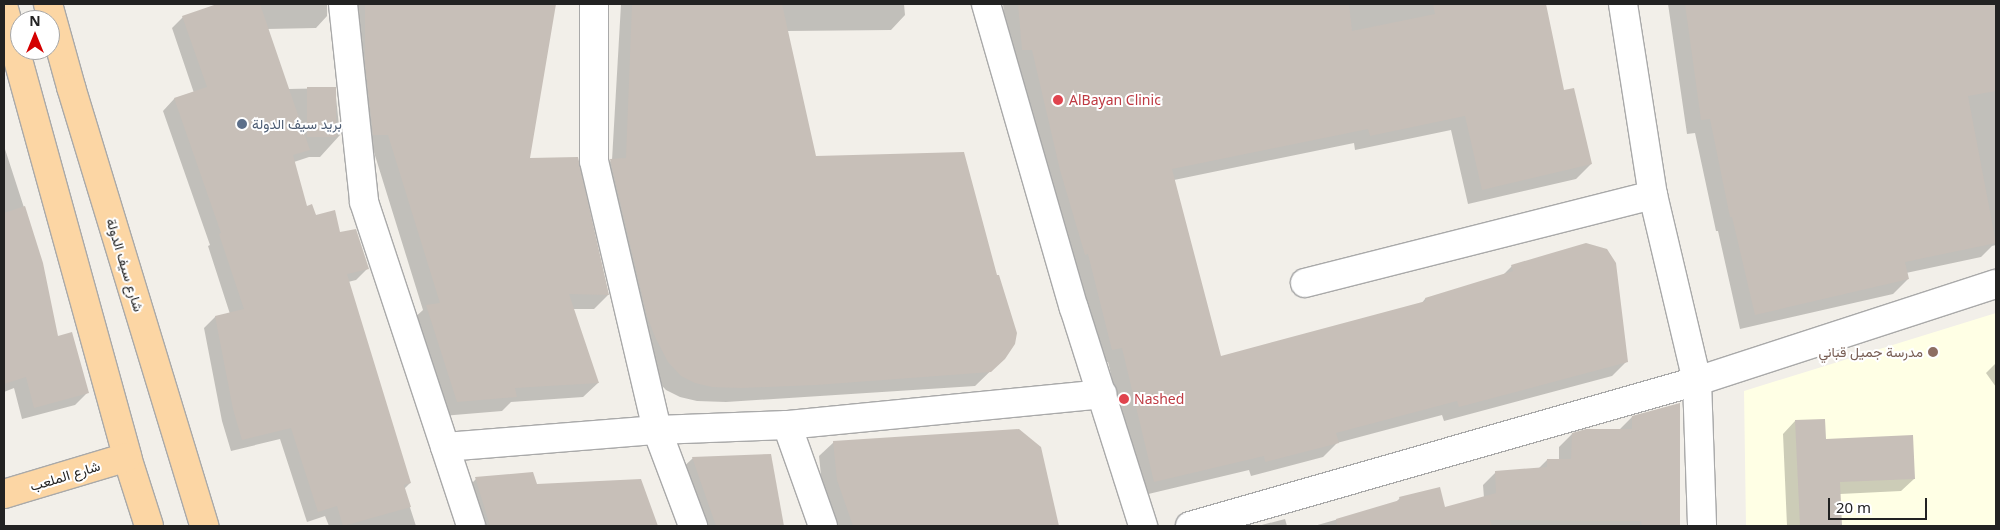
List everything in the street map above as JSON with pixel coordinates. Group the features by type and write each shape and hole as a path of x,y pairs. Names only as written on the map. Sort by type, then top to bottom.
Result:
{"main road":[{"name":"شارع سيف الدولة","path":"48,4 204,526"},
{"path":"4,9 127,457 149,526"},
{"name":"شارع الملعب","path":"4,494 127,457"}],"street":[{"path":"343,4 364,202 471,526"},
{"path":"594,4 594,161 658,430 693,526"},
{"path":"986,4 1074,308 1143,526"},
{"path":"1623,4 1653,195 1697,381 1702,526"},
{"path":"1305,283 1653,195"},
{"path":"1190,526 1697,381 1996,284"},
{"path":"445,447 658,430 787,425 1102,394"},
{"path":"787,425 823,526"}],"shaded area":[{"path":"1996,313 1996,526 1746,526 1744,391"}],"building":[{"path":"217,4 260,4 310,150 293,155 307,206 312,204 316,215 335,210 340,232 356,229 369,269 347,274 411,483 404,485 411,507 343,526 337,506 318,512 291,428 242,440 233,409 215,316 244,309 219,234 221,233 174,98 207,87 182,16"},
{"path":"365,4 556,4 530,158 578,157 609,295 569,294 599,383 515,388 517,397 457,402 426,305 440,303 388,135 373,135 365,62"},
{"path":"632,4 782,4 816,156 964,152 997,275 999,275 1017,333 1015,344 1005,359 991,372 816,385 741,388 712,387 695,383 681,376 668,362 647,316 610,159 626,158"},
{"path":"1018,4 1349,4 1352,31 1435,14 1433,4 1546,4 1564,90 1574,88 1592,164 1482,190 1465,116 1370,136 1368,129 1172,169 1221,356 1426,301 1425,298 1513,271 1511,265 1586,243 1607,249 1616,263 1628,362 1459,407 1457,401 1336,433 1339,443 1265,462 1264,456 1154,482 1122,348 1112,350 1088,254 1085,255 1060,170 1032,50 1022,50"},
{"path":"1685,4 1996,4 1996,91 1968,96 1996,243 1905,262 1909,279 1755,315 1732,217 1730,217 1710,119 1701,120"},
{"path":"307,87 336,87 336,137 307,137"},
{"path":"25,206 43,263 58,336 72,332 89,393 34,408 26,377 4,384 4,213"},
{"path":"1680,403 1680,526 1642,526 1641,521 1490,520 1492,526 1337,526 1336,519 1400,500 1399,497 1440,487 1445,507 1496,493 1495,471 1547,467 1547,459 1571,459 1572,433 1586,429 1632,429 1632,416"},
{"path":"1825,419 1826,439 1913,435 1915,479 1840,482 1842,526 1800,526 1795,420"},
{"path":"1019,429 1041,447 1059,526 853,526 837,480 833,441"},
{"path":"771,454 784,526 716,526 692,457"},
{"path":"533,472 537,484 641,479 658,526 490,526 475,477"}],"place":[{"name":"AlBayan Clinic","path":"1058,100"},
{"name":"بريد سيف الدولة","path":"242,124"},
{"name":"مدرسة جميل قباني","path":"1933,352"},
{"name":"Nashed","path":"1124,399"}]}
